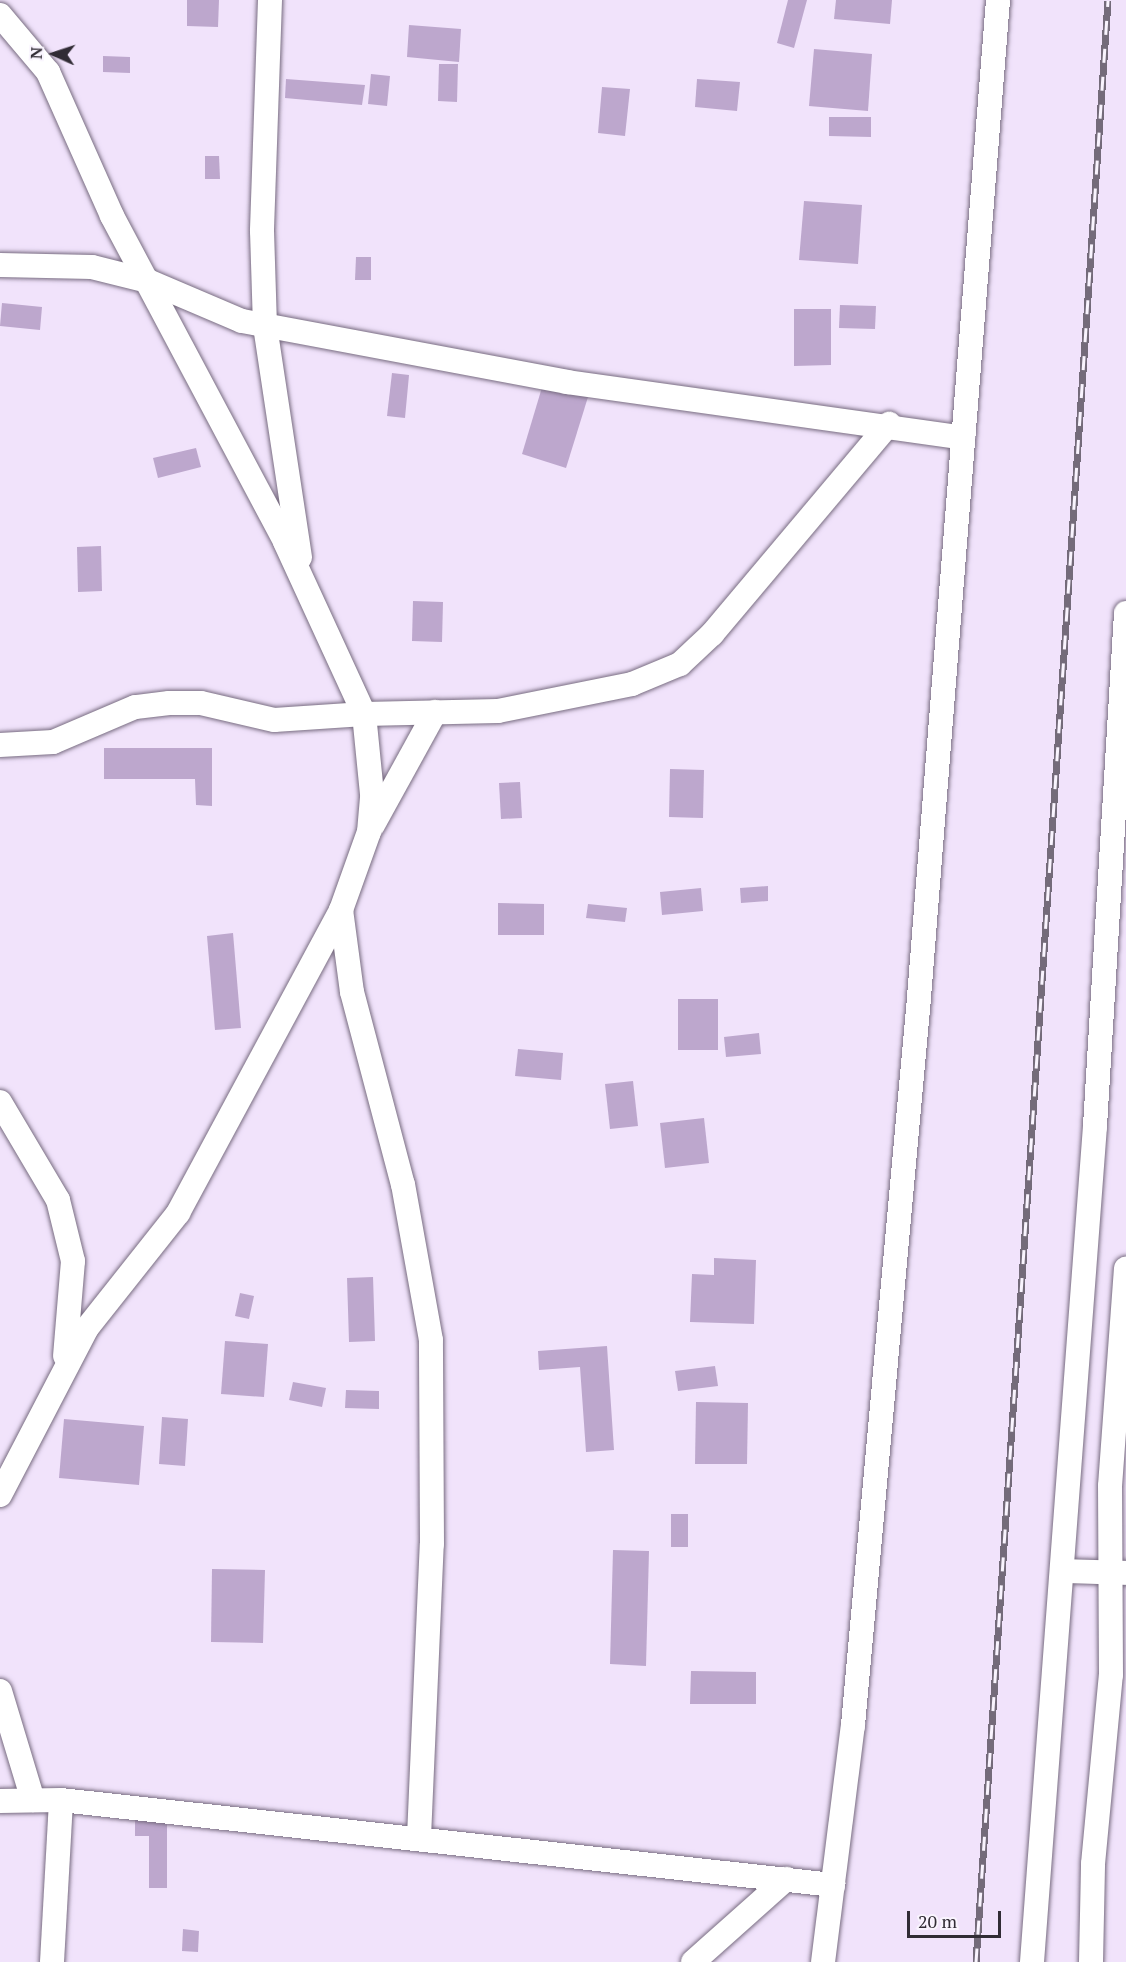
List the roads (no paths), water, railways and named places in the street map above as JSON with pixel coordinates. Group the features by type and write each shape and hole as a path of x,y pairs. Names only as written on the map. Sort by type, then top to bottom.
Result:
{"street":[{"path":"270,0 262,208 266,326 303,580"},
{"path":"823,1962 853,1725 914,1058 998,0"},
{"path":"0,15 48,72 112,216 303,580 364,714 372,794 369,832"},
{"path":"0,265 92,267 148,281 266,326 567,382 889,424 963,438"},
{"path":"0,745 53,742 135,707 169,703 201,704 274,720 364,714 498,711 576,698 632,684 680,664 712,634 889,424"},
{"path":"1032,1962 1063,1571 1126,612"},
{"path":"0,1495 63,1370 87,1328 178,1213 341,910 369,832 435,712"},
{"path":"341,910 352,992 404,1185 431,1340 432,1544 419,1837"},
{"path":"0,1102 58,1200 73,1261 63,1370"},
{"path":"1091,1962 1093,1864 1111,1675 1118,1572 1110,1486 1126,1269"},
{"path":"1063,1571 1118,1572"},
{"path":"0,1691 33,1800"},
{"path":"0,1801 61,1800 419,1837 833,1884"},
{"path":"52,1962 61,1800"},
{"path":"693,1962 786,1879"}],"railway":[{"path":"976,1962 1108,0"}]}
